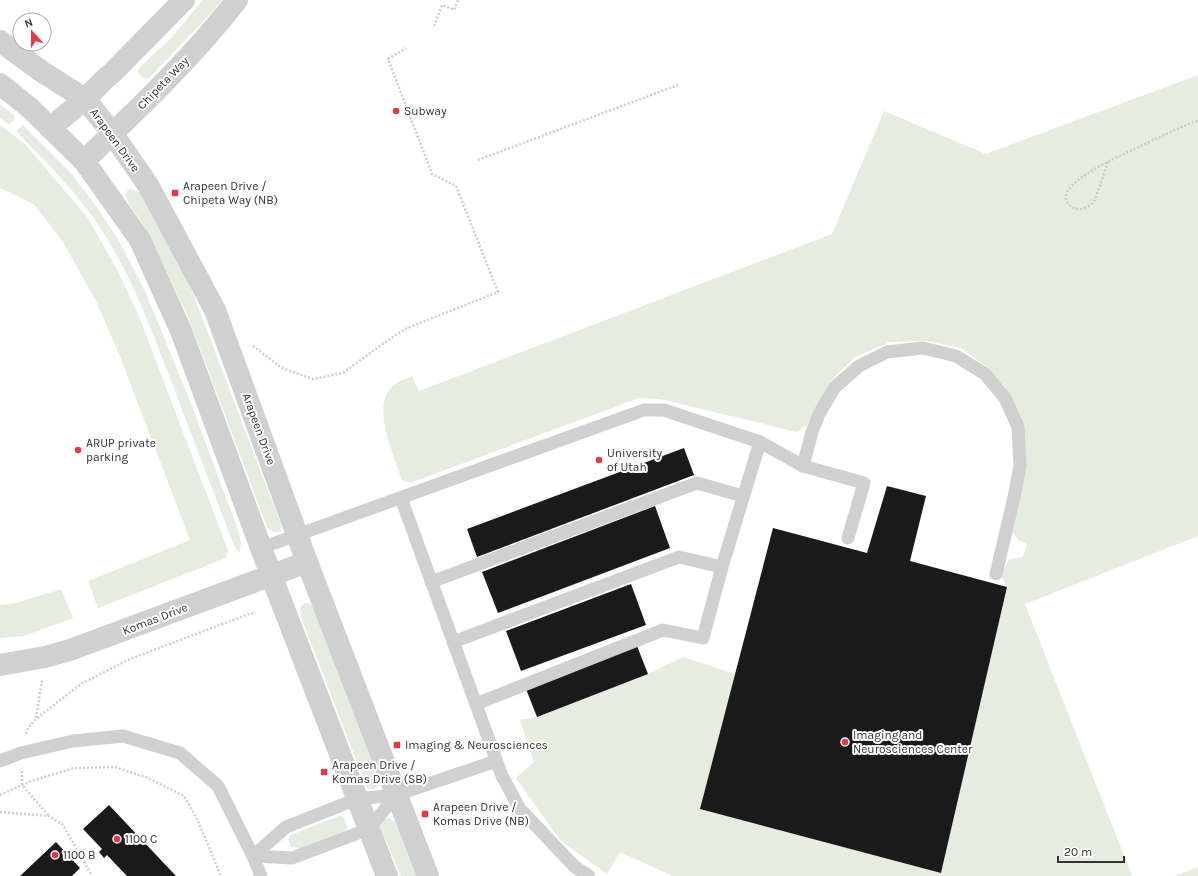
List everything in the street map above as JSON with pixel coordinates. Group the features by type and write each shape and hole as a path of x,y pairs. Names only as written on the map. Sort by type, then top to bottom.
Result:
{"street":[{"path":"50,128 84,99 134,52 184,0"},
{"name":"Chipeta Way","path":"84,161 206,38 237,0"},
{"name":"Arapeen Drive","path":"0,40 41,71 84,99 112,133 148,186 215,310 307,562 428,876"},
{"path":"0,84 30,108 84,161 140,240 181,331 271,575 387,876"},
{"name":"Komas Drive","path":"0,665 44,657 96,641 307,562"}],"lane":[{"path":"803,466 812,432 819,414 835,387 859,366 887,352 923,348 956,356 985,374 1005,398 1018,427 1020,466 996,574"},
{"path":"261,548 644,410 664,410 760,442 803,466 864,483 848,538"},
{"path":"476,704 663,630 703,638 742,496 760,442"},
{"path":"431,582 697,483 742,496"},
{"path":"401,498 502,776 520,809 575,867 589,876"},
{"path":"453,642 680,557 722,567"},
{"path":"0,761 21,753 73,741 123,736 180,754 218,786 261,876"},
{"path":"252,856 286,827 357,799 396,795 496,761"},
{"path":"252,856 292,858 369,829 396,795"}],"path":[{"path":"434,26 442,5 454,10 458,0"},
{"path":"249,344 282,368 313,379 343,373 405,329 498,292 456,186 432,174 388,59 406,48"},
{"path":"478,160 678,85"},
{"path":"1108,162 1095,200 1083,209 1076,209 1070,206 1067,202 1066,196 1068,190 1083,177 1108,162 1198,120"},
{"path":"92,876 63,825 49,816 22,785 21,753 28,728 36,719 81,684 130,659 209,628 256,613"},
{"path":"36,719 44,657"},
{"path":"0,795 22,785 74,768 115,767 148,778 184,796 198,821 221,876"},
{"path":"0,812 49,816"}],"shaded area":[{"path":"203,0 222,0 150,77 147,79 142,77 138,72 140,67 171,38"},
{"path":"1198,75 1198,536 1025,604 1132,876 673,876 620,852 607,874 560,840 516,778 534,762 520,720 537,717 648,674 683,657 735,674 701,809 941,873 1007,587 1001,575 1009,559 1023,557 1027,543 1019,541 1011,530 1022,464 1015,409 1005,387 987,367 961,348 926,341 890,342 855,357 832,380 807,425 797,432 660,399 639,398 410,483 402,480 386,431 384,405 386,394 400,381 412,376 419,391 832,234 884,111 986,154"},
{"path":"0,104 15,116 9,125 0,117"},
{"path":"0,125 25,144 88,218 116,268 138,314 228,550 226,558 98,608 88,581 190,540 121,359 96,301 63,242 34,204 0,188"},
{"path":"23,125 70,172 96,206 119,241 146,293 192,406 239,533 241,543 239,553 234,546 148,322 123,267 103,232 84,205 62,179 16,131"},
{"path":"130,189 139,192 185,273 282,527 280,532 273,532 267,527 188,317 141,221 130,206 125,195"},
{"path":"61,589 73,618 24,636 0,638 0,605 16,603"},
{"path":"304,603 308,603 313,606 379,780 377,787 374,789 367,788 301,617 300,608"},
{"path":"339,816 343,816 348,828 345,831 301,848 291,847 288,839 291,835"},
{"path":"388,818 395,822 416,876 401,876 380,827 383,820"},
{"path":"1198,867 1198,876 1175,876"}],"building":[{"path":"684,448 694,475 477,557 467,529"},
{"name":"Imaging and Neurosciences Center","path":"887,486 926,496 910,561 1007,587 941,873 700,809 773,528 867,553"},
{"path":"655,506 670,548 498,613 482,572"},
{"path":"631,584 646,625 521,671 506,631"},
{"path":"637,646 648,674 537,717 526,689"},
{"name":"1100 C","path":"109,805 176,876 127,876 107,855 104,858 99,852 102,849 83,829"},
{"name":"1100 B","path":"56,842 80,868 72,876 20,876"}],"place":[{"name":"Subway","path":"396,111"},
{"name":"Arapeen Drive / Chipeta Way (NB)","path":"175,193"},
{"name":"ARUP private parking","path":"78,450"},
{"name":"University of Utah","path":"599,460"},
{"name":"Imaging and Neurosciences Center","path":"845,742"},
{"name":"Imaging & Neurosciences","path":"397,745"},
{"name":"Arapeen Drive / Komas Drive (SB)","path":"324,772"},
{"name":"Arapeen Drive / Komas Drive (NB)","path":"425,814"},
{"name":"1100 C","path":"117,839"},
{"name":"1100 B","path":"55,855"}]}
